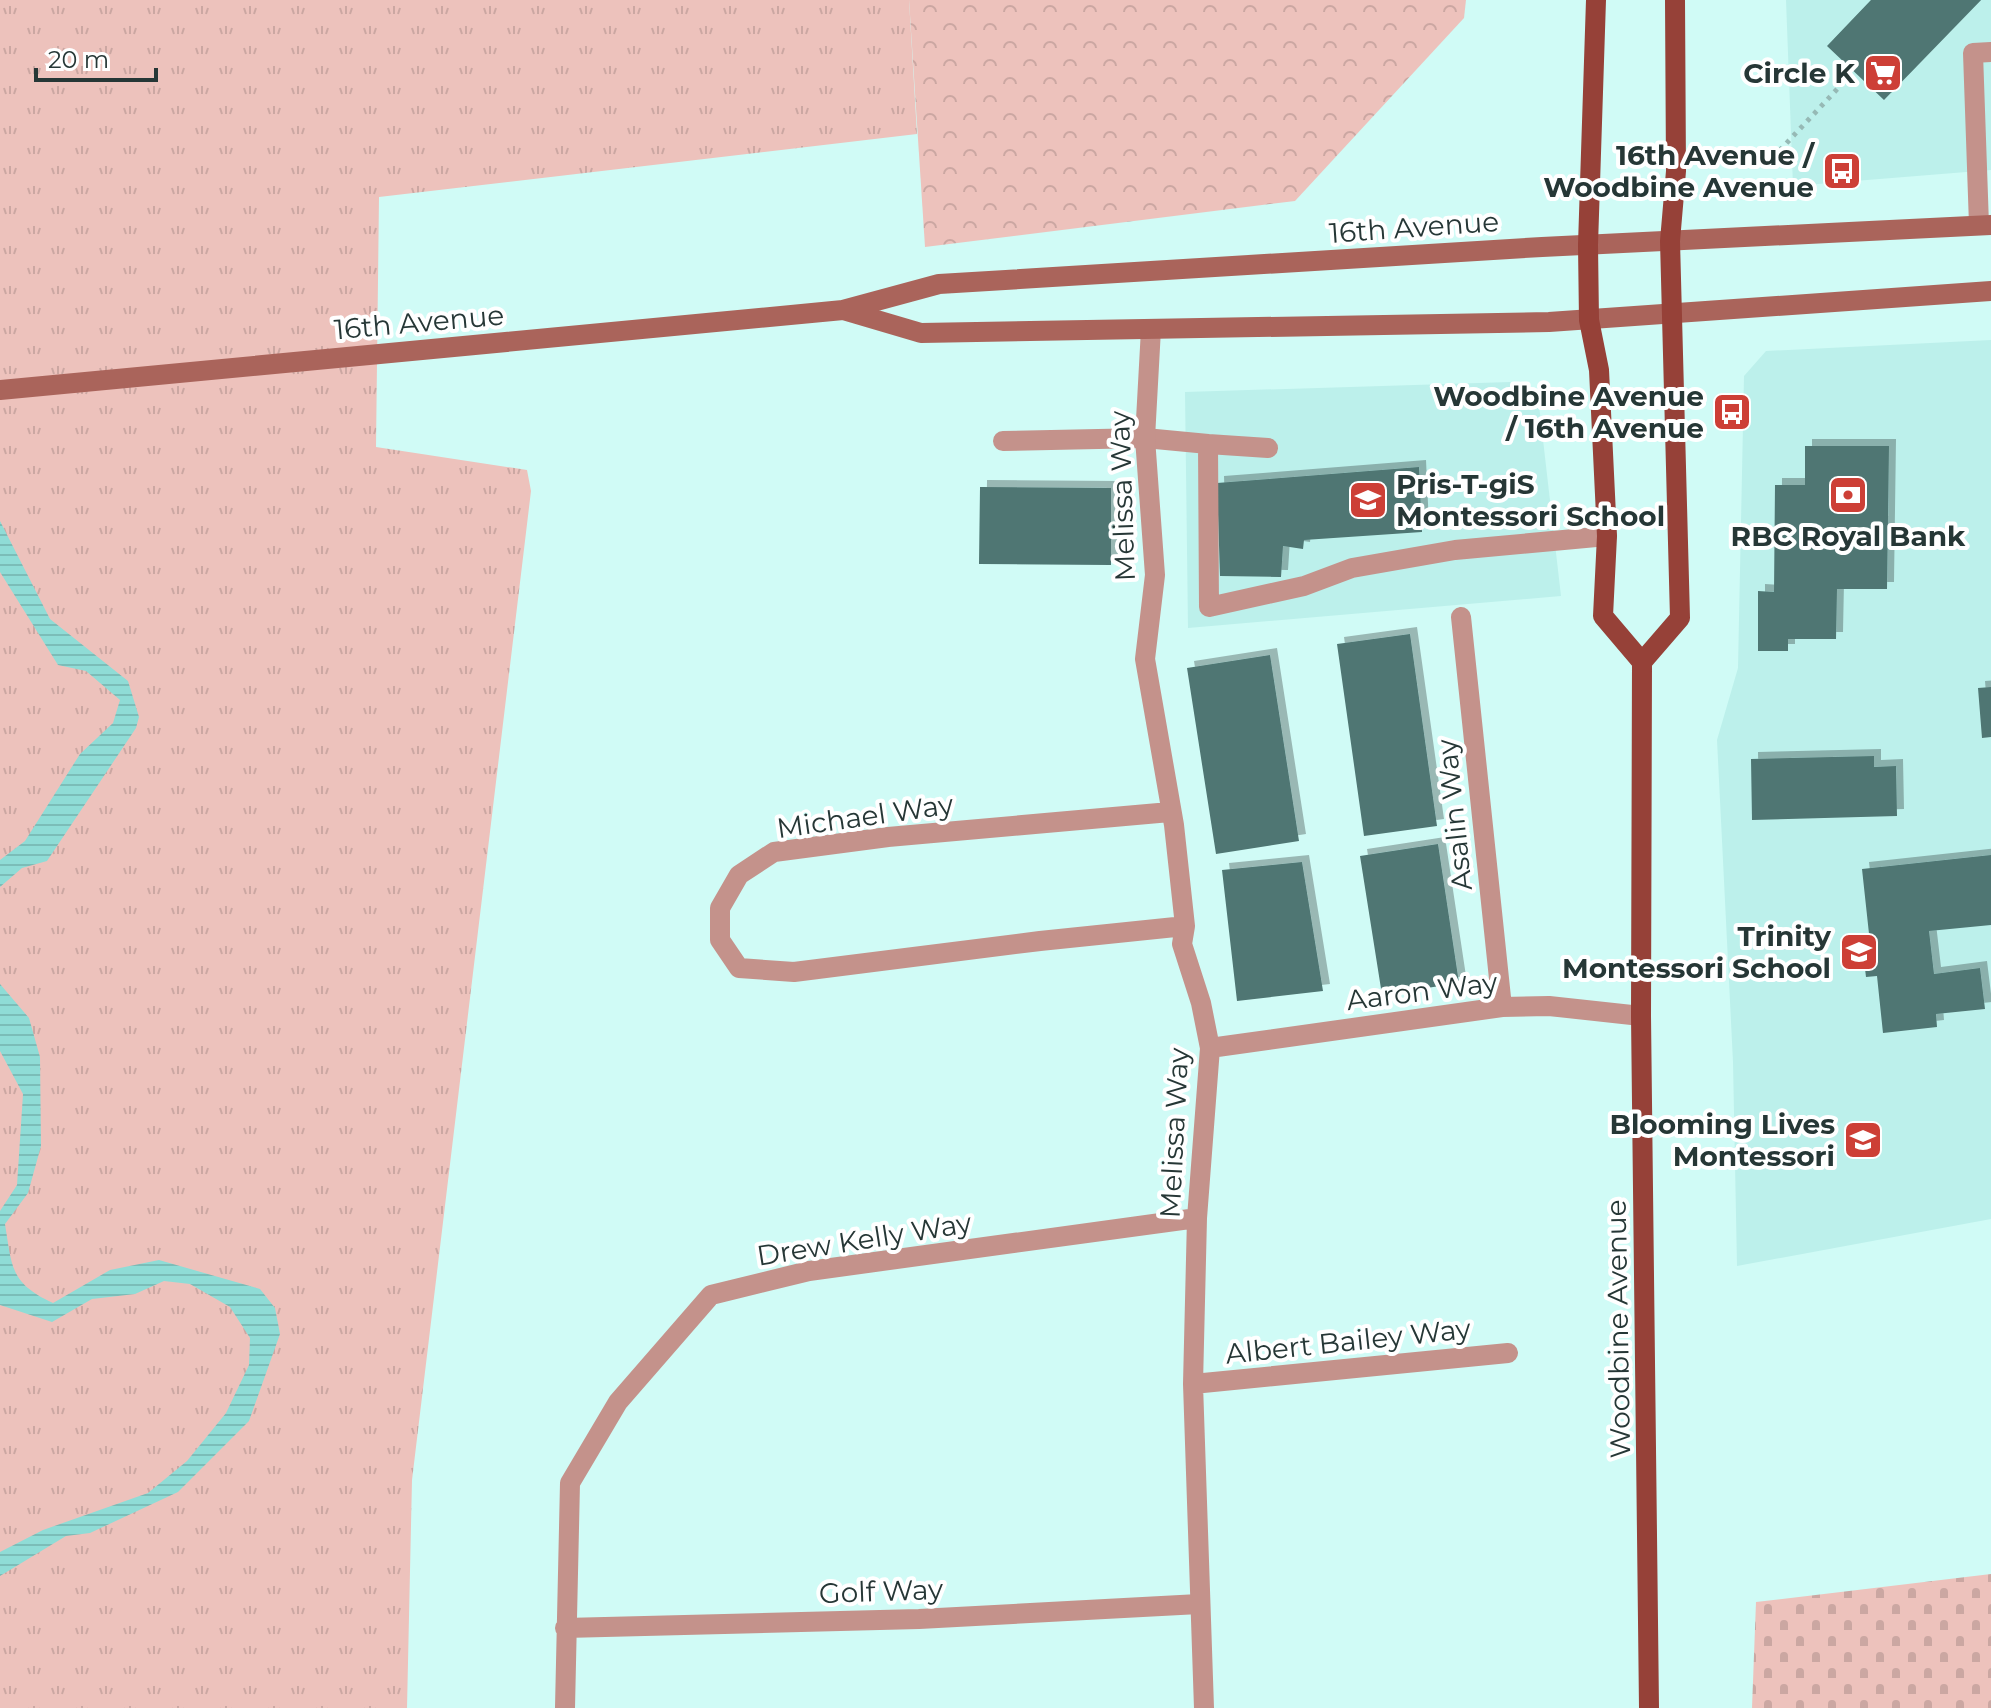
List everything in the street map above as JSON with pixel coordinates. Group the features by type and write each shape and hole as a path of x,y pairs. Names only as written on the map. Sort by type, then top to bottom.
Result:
{"main road":[{"path":"1596,0 1588,245 1589,320 1599,370 1607,536 1603,616 1642,662 1680,618 1670,241 1676,171 1675,0"},
{"name":"16th Avenue","path":"0,390 843,310 939,284 1985,225"},
{"name":"16th Avenue","path":"843,310 921,333 1589,320 1991,291"},
{"name":"Woodbine Avenue","path":"1642,662 1641,1016 1649,1708"}],"street":[{"path":"1985,225 1973,53 1991,52"},
{"name":"Melissa Way","path":"1151,329 1145,438 1155,575 1145,659 1185,926 1182,944 1201,1003 1210,1048 1197,1218 1193,1384 1204,1708"},
{"path":"1003,441 1145,438 1268,448"},
{"path":"1208,444 1209,607 1304,586 1352,568 1455,550 1607,536"},
{"name":"Asalin Way","path":"1461,617 1502,1007"},
{"name":"Michael Way","path":"1170,812 888,837 774,852 739,875 720,908 720,940 739,968 794,972 1185,926"},
{"name":"Aaron Way","path":"1210,1048 1502,1007 1549,1006 1641,1016"},
{"name":"Drew Kelly Way","path":"565,1708 570,1483 618,1402 711,1295 809,1271 1197,1218"},
{"name":"Albert Bailey Way","path":"1193,1384 1508,1353"},
{"name":"Golf Way","path":"565,1628 919,1619 1199,1604"}],"path":[{"path":"1766,165 1842,84"}],"shaded area":[{"path":"1786,0 1991,0 1991,170 1793,186"},
{"path":"1991,340 1991,1219 1737,1266 1733,1062 1717,740 1738,668 1744,376 1766,351"},
{"name":"Pris-T-giS Montessori School","path":"1510,382 1539,405 1561,596 1188,628 1185,392"},
{"path":"0,521 50,619 128,681 139,717 136,728 47,861 22,868 0,887 0,860 25,841 80,754 113,723 120,700 86,671 58,665 0,572"},
{"path":"0,984 29,1018 40,1057 41,1146 28,1193 5,1224 12,1263 21,1281 53,1303 110,1270 159,1260 260,1289 275,1308 280,1334 249,1421 178,1492 90,1533 66,1536 0,1576 0,1552 43,1530 148,1493 187,1461 226,1413 249,1365 250,1338 230,1307 190,1284 164,1281 135,1294 92,1299 52,1322 0,1305 0,1211 17,1185 23,1094 0,1051"}],"green space":[{"path":"0,0 909,0 917,134 379,197 376,447 527,470 531,491 412,1480 407,1708 0,1708"},
{"path":"909,0 1466,0 1464,18 1295,201 925,247"},
{"path":"1991,1574 1991,1708 1752,1708 1756,1602"}],"building":[{"name":"Circle K","path":"1871,0 1981,0 1884,100 1827,46"},
{"path":"1805,446 1889,446 1887,589 1837,589 1836,639 1788,639 1788,651 1758,651 1758,591 1774,592 1775,485 1805,485"},
{"path":"1419,467 1422,532 1304,540 1303,549 1283,546 1281,577 1220,576 1217,483"},
{"path":"980,487 1111,488 1111,565 979,564"},
{"path":"1410,634 1437,826 1364,836 1337,644"},
{"path":"1270,655 1299,841 1216,854 1187,668"},
{"path":"1991,687 1991,737 1982,738 1978,688"},
{"path":"1874,756 1874,767 1896,766 1897,816 1752,820 1751,759"},
{"path":"1438,844 1459,983 1382,995 1360,856"},
{"path":"1991,855 1991,925 1929,931 1934,974 1980,968 1985,1009 1936,1014 1937,1027 1883,1033 1877,976 1866,977 1862,944 1870,943 1862,869"},
{"path":"1302,862 1323,991 1237,1001 1222,870"}],"place":[{"name":"Circle K","path":"1883,73"},
{"name":"16th Avenue / Woodbine Avenue","path":"1842,171"},
{"name":"Woodbine Avenue / 16th Avenue","path":"1732,412"},
{"name":"RBC Royal Bank","path":"1848,495"},
{"name":"Pris-T-giS Montessori School","path":"1368,500"},
{"name":"Trinity Montessori School","path":"1859,952"},
{"name":"Blooming Lives Montessori","path":"1863,1140"}]}
